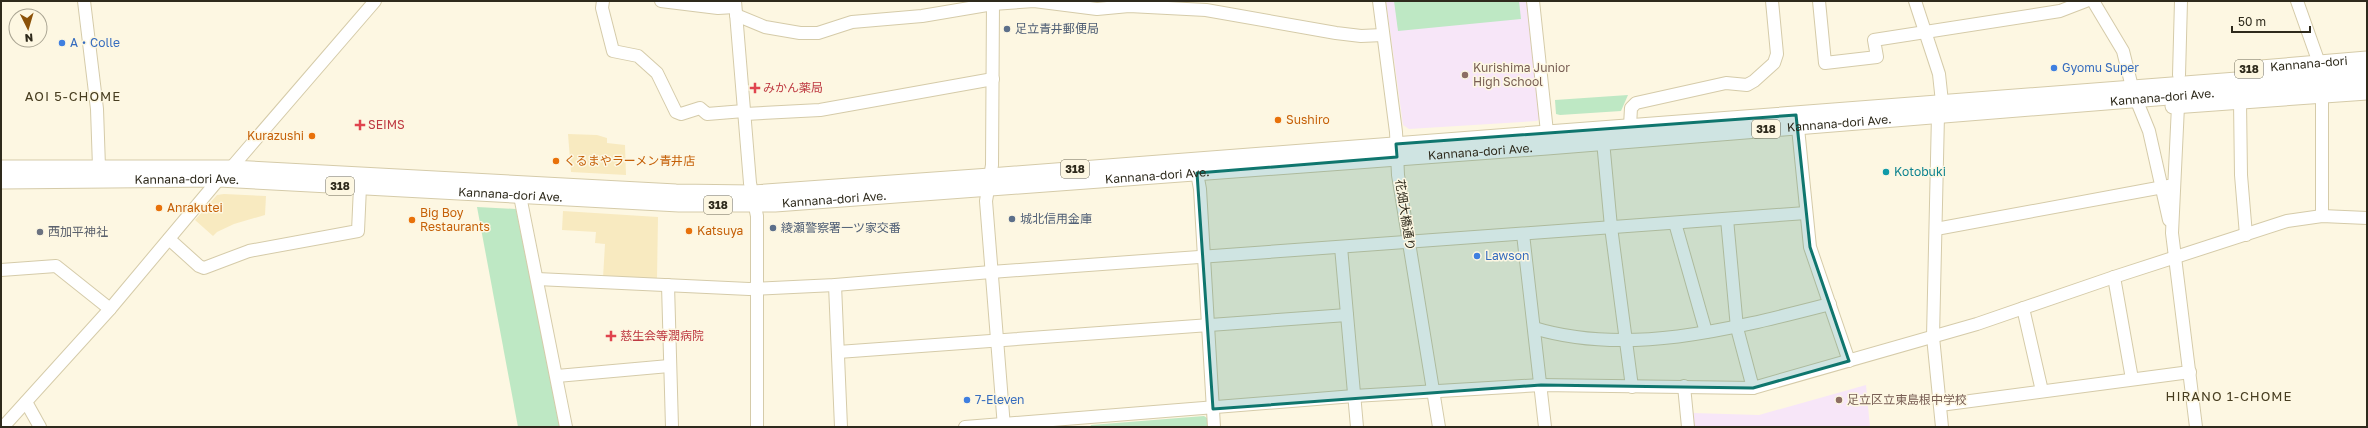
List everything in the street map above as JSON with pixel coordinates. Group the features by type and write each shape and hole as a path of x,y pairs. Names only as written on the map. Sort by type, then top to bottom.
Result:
{"main road":[{"name":"Kannana-dori","path":"2134,93 2149,80 2179,75 2367,59"},
{"name":"Kannana-dori","path":"2263,83 2367,70"},
{"name":"Kannana-dori","path":"2263,83 2367,81"},
{"name":"Kannana-dori Ave.","path":"1,181 219,179 679,204 988,183 1396,150 1603,141 1797,121 2263,83"},
{"name":"318","path":"2134,93 2151,104 2178,106 2367,92"},
{"name":"Kannana-dori Ave.","path":"988,183 1197,173 1547,132 1630,126 1797,121"},
{"name":"Kannana-dori Ave.","path":"1,168 232,168 676,192 755,199"}],"street":[{"path":"84,1 97,109 99,167"},
{"path":"3,427 110,309 219,179 232,168 375,1"},
{"path":"603,1 602,8 613,51 638,56 657,73 676,112 680,114 700,108 707,114 820,110 993,79"},
{"path":"661,1 718,8 735,8 765,27 800,33 818,33 852,22 922,16 993,3 1034,1 1097,9 1129,6 1206,10 1336,33 1361,36 1383,35"},
{"name":"花畑大橋通り","path":"1379,1 1396,150 1409,243 1439,427"},
{"path":"1532,1 1547,132"},
{"path":"1630,126 1631,108 1636,103 1726,83 1747,86 1754,81 1774,63 1777,54 1772,1"},
{"path":"1819,1 1825,63 1877,57 1874,40 2060,11 2086,1"},
{"path":"1915,1 1927,32 1939,74 1940,109 1933,337 1942,427"},
{"path":"2093,1 2123,50 2134,93 2149,131 2172,233"},
{"path":"2179,75 2181,1"},
{"path":"2297,1 2319,63"},
{"path":"993,3 993,79 988,183 991,272 1004,426"},
{"path":"735,8 750,184 755,199 758,289 757,427"},
{"path":"2322,96 2322,216"},
{"path":"2240,102 2241,175 2246,235"},
{"path":"2178,106 2172,233 2196,427"},
{"path":"1797,121 1810,247 1849,361"},
{"path":"1603,141 1611,228 1632,386"},
{"path":"1197,173 1200,189 1214,427"},
{"path":"1936,229 2174,185"},
{"path":"169,239 199,266 204,268 249,251 358,231 360,187"},
{"path":"520,196 566,427"},
{"path":"537,280 668,284 758,289 835,285 991,272 1204,258 1806,213"},
{"path":"965,427 1004,426 1354,396 1542,384 1753,388 1933,337 2174,257 2287,222 2322,216 2367,218"},
{"path":"1728,219 1737,328 1753,388"},
{"path":"1675,223 1706,332"},
{"path":"1523,234 1542,384 1545,427"},
{"path":"1341,247 1357,427"},
{"path":"1,270 56,266 110,309"},
{"path":"2114,277 2132,379"},
{"path":"668,284 669,366 672,427"},
{"path":"835,285 841,427"},
{"path":"1534,328 1554,334 1608,340 1679,337 1737,328 1830,304"},
{"path":"2023,308 2042,391"},
{"path":"838,352 1347,315"},
{"path":"557,376 669,366"},
{"path":"1940,405 2190,372"},
{"path":"1684,386 1688,427"},
{"path":"26,402 40,427"}],"highlighted area":[{"path":"1796,115 1810,247 1849,361 1753,388 1541,385 1213,409 1197,173 1397,157 1396,144"}],"shaded area":[{"name":"Kurishima Junior High School","path":"1386,1 1527,1 1540,118 1537,121 1409,129 1403,125"},
{"path":"568,134 597,135 607,138 607,143 625,145 626,175 571,172"},
{"path":"217,195 266,196 265,215 234,224 217,232 213,236 195,220"},
{"path":"563,211 658,217 657,279 603,278 605,244 595,243 596,232 562,230"},
{"name":"足立区立東島根中学校","path":"1866,385 1870,427 1694,427 1693,413 1759,415"}],"green space":[{"path":"1394,1 1519,1 1521,19 1398,31"},
{"path":"1628,95 1621,111 1556,114 1555,100"},
{"path":"477,207 516,209 560,427 518,427"},
{"path":"1204,416 1207,418 1207,427 1090,427 1091,425"}],"place":[{"name":"足立青井郵便局","path":"1007,29"},
{"name":"A・Colle","path":"62,43"},
{"name":"Gyomu Super","path":"2054,68"},
{"name":"Kurishima Junior High School","path":"1465,75"},
{"name":"みかん薬局","path":"755,88"},
{"name":"Sushiro","path":"1278,120"},
{"name":"SEIMS","path":"360,125"},
{"name":"Kurazushi","path":"312,136"},
{"name":"くるまやラーメン青井店","path":"556,161"},
{"name":"Kotobuki","path":"1886,172"},
{"name":"Anrakutei","path":"159,208"},
{"name":"城北信用金庫","path":"1012,219"},
{"name":"Big Boy Restaurants","path":"412,220"},
{"name":"綾瀬警察署一ツ家交番","path":"773,228"},
{"name":"Katsuya","path":"689,231"},
{"name":"西加平神社","path":"40,232"},
{"name":"Lawson","path":"1477,256"},
{"name":"慈生会等潤病院","path":"611,336"},
{"name":"7-Eleven","path":"967,400"},
{"name":"足立区立東島根中学校","path":"1839,400"}],"district":[{"name":"AOI 5-CHOME","path":"73,96"},
{"name":"HIRANO 1-CHOME","path":"2229,396"}]}
